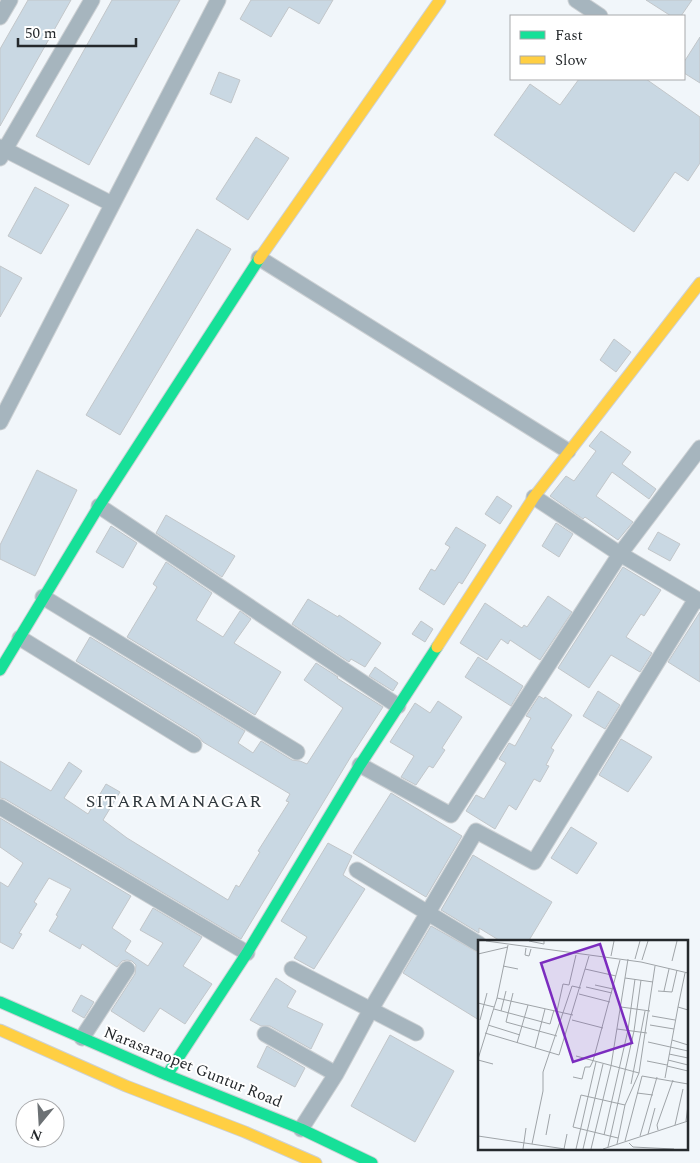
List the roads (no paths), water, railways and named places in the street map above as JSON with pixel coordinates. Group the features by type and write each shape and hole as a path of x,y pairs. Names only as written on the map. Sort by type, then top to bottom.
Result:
{"main road":[{"path":"0,670 99,506 258,258 440,0"},
{"path":"167,1075 247,953 360,765 534,497 700,283"},
{"name":"Narasaraopet Guntur Road","path":"0,1002 167,1075 301,1129 372,1163"},
{"path":"0,1030 126,1086 245,1132 316,1163"}],"street":[{"path":"0,17 10,0"},
{"path":"92,0 1,151 112,204"},
{"path":"0,420 218,0"},
{"path":"576,0 598,15"},
{"path":"258,258 568,451"},
{"path":"360,765 452,815 620,554 700,448"},
{"path":"301,1129 336,1074 370,1011 476,831 534,862 698,600 620,554 534,497"},
{"path":"99,506 398,706"},
{"path":"43,597 297,752"},
{"path":"20,638 194,745"},
{"path":"0,807 247,953"},
{"path":"358,870 427,914 478,943"},
{"path":"82,1038 127,969"},
{"path":"292,970 416,1033"},
{"path":"265,1034 336,1074"}],"district":[{"name":"SITARAMANAGAR","path":"174,801"}]}
